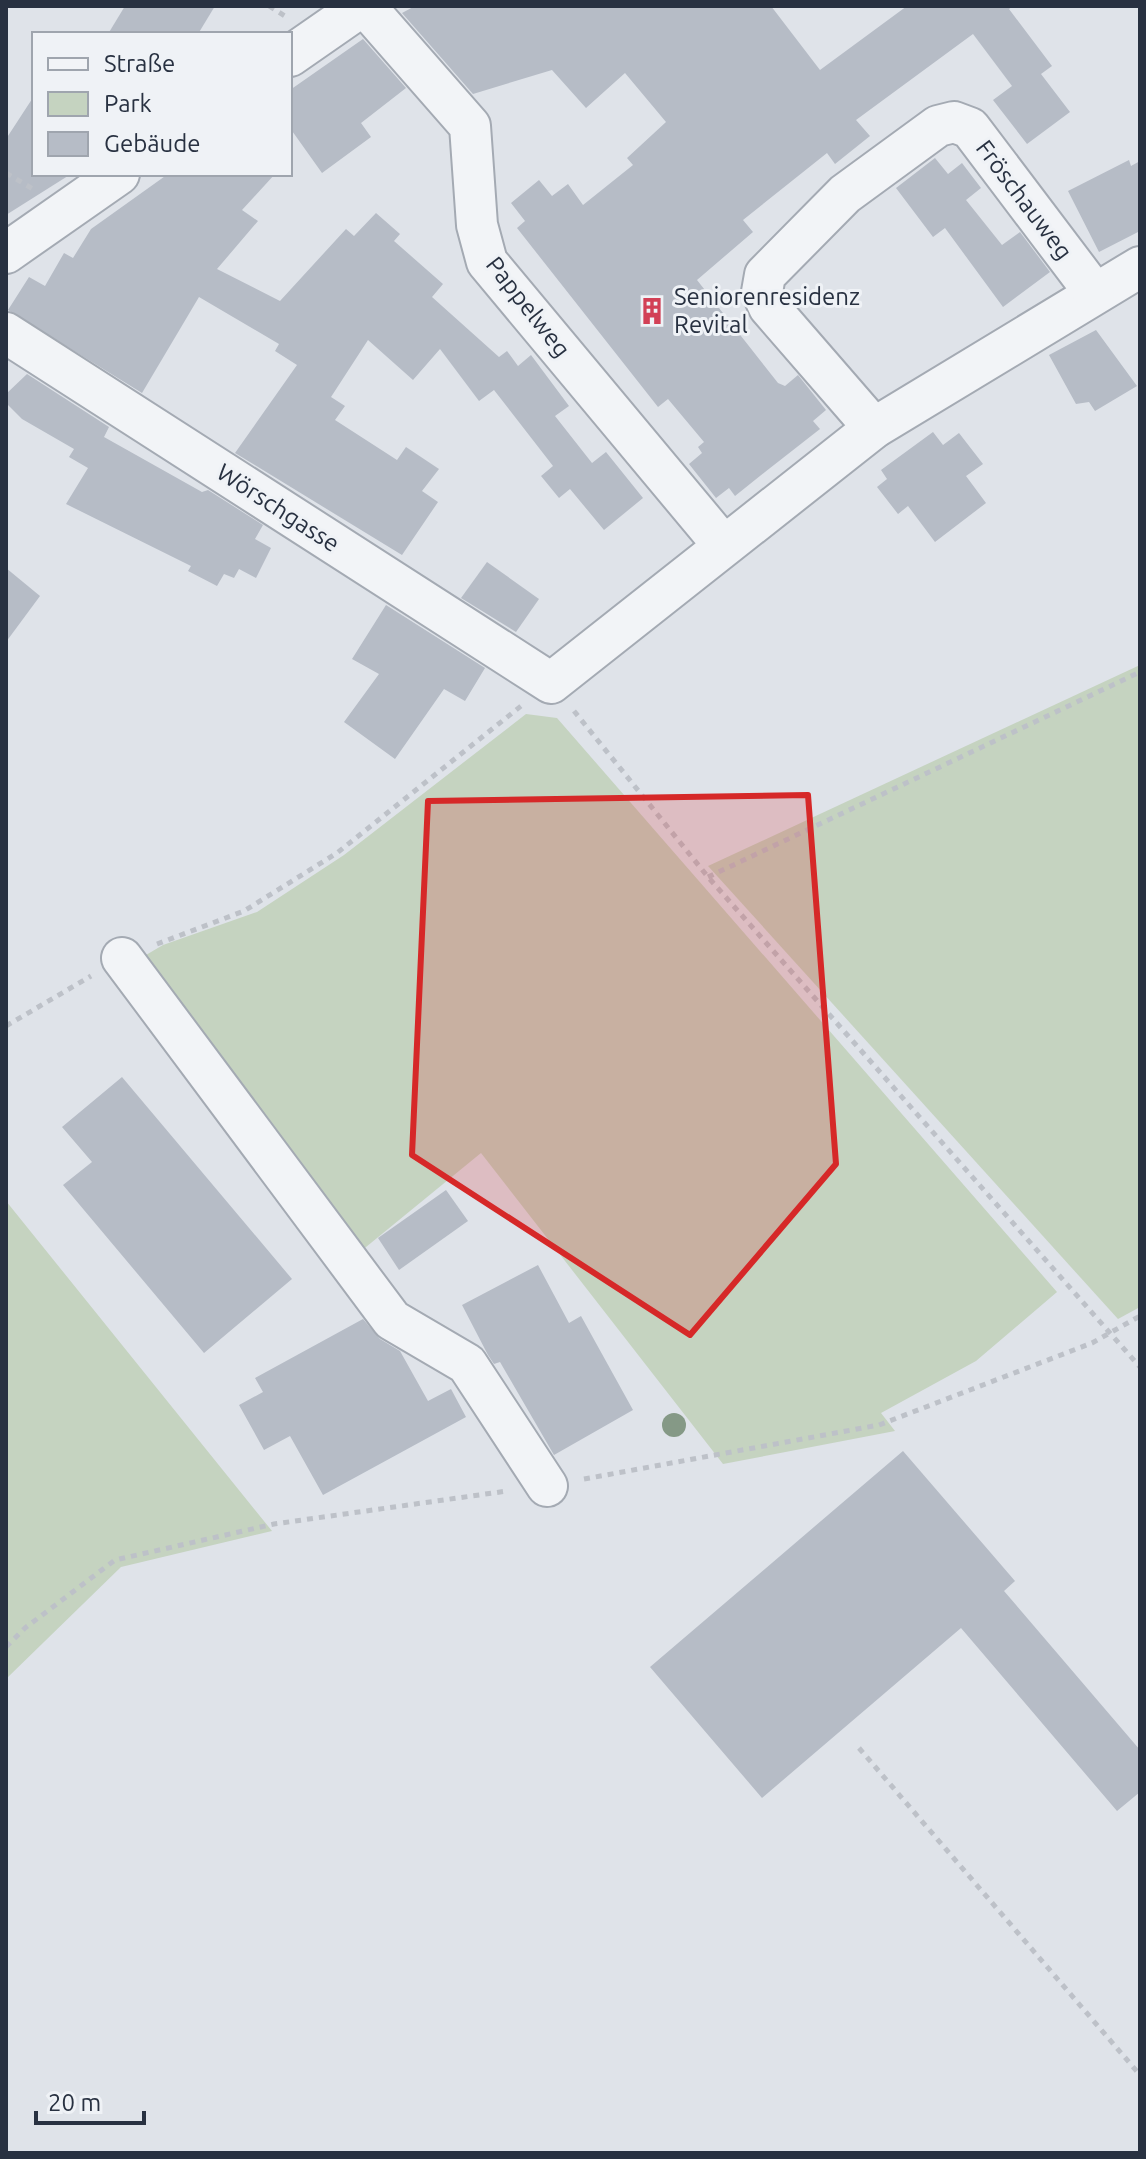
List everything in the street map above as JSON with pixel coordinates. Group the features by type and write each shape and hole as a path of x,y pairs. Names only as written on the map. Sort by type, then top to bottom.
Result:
{"street":[{"path":"292,55 363,6"},
{"name":"Pappelweg","path":"363,6 470,126 477,225 487,262 723,545"},
{"name":"Fröschauweg","path":"874,428 769,307 762,292 765,275 845,194 938,126 954,122 970,128 1094,292"},
{"path":"6,253 116,176"},
{"path":"551,683 874,428 1094,292 1140,267"},
{"name":"Wörschgasse","path":"6,333 551,683"},
{"path":"122,958 392,1320 467,1364 547,1486"}],"path":[{"path":"708,877 1140,672"},
{"path":"6,1026 122,958 244,911 337,853 551,683 708,877 1140,1367"},
{"path":"6,1647 25,1628 115,1560 274,1524 547,1486 879,1425 1110,1333 1140,1316"},
{"path":"859,1748 1140,2075"}],"highlighted area":[{"path":"808,795 836,1164 690,1335 412,1155 428,801"}],"green space":[{"path":"1140,665 1140,1307 1118,1319 708,866"},
{"path":"526,714 557,718 1057,1292 976,1361 881,1413 895,1431 723,1464 481,1153 344,1265 117,972 163,945 257,912 344,855"},
{"path":"6,1201 272,1531 121,1567 6,1679"}],"building":[{"path":"125,6 215,6 199,32 109,32"},
{"path":"415,6 771,6 820,70 907,6 1013,6 1009,9 1052,66 1041,74 1070,112 1027,144 993,100 1012,86 973,34 856,120 870,136 835,164 827,153 743,220 753,232 697,280 778,383 785,386 798,375 826,410 813,421 820,429 735,496 729,488 716,498 689,464 702,453 698,447 704,442 668,399 658,407 517,228 525,221 511,203 539,180 552,196 568,184 583,205 633,165 627,158 666,122 625,73 586,108 552,70 473,94 402,13"},
{"path":"363,39 406,88 361,123 371,137 322,173 292,131 292,89"},
{"path":"32,99 32,176 68,176 6,215 6,139"},
{"path":"935,158 948,174 962,163 981,188 966,200 1002,245 1020,232 1050,272 1003,307 945,228 933,237 896,188"},
{"path":"1129,160 1131,166 1140,161 1140,231 1099,252 1068,191"},
{"path":"165,176 273,176 242,210 258,221 217,269 280,301 346,229 354,236 376,213 400,234 394,241 443,284 432,297 499,357 507,351 518,366 531,355 569,406 555,416 592,463 606,452 643,498 604,530 570,489 559,498 541,476 553,466 494,390 479,401 440,349 413,380 368,340 331,397 345,406 335,420 397,460 406,447 439,469 422,491 438,502 402,555 235,453 297,365 275,351 279,344 199,297 142,393 8,310 29,277 45,286 64,253 73,258 91,229"},
{"path":"1096,330 1137,386 1095,411 1089,402 1076,404 1049,355"},
{"path":"27,374 109,427 104,437 202,492 208,490 263,525 255,539 271,548 256,578 239,569 234,578 224,574 217,586 188,571 191,566 66,504 88,468 69,457 74,449 22,419 6,403 6,394"},
{"path":"933,432 943,445 959,433 983,464 966,476 986,503 935,542 908,506 898,514 877,487 887,479 881,470"},
{"path":"487,562 539,599 516,632 461,598"},
{"path":"6,568 40,596 6,642"},
{"path":"386,605 485,668 465,701 444,689 395,759 344,722 379,674 352,659"},
{"path":"122,1077 292,1279 204,1353 63,1185 92,1162 62,1127"},
{"path":"446,1190 468,1221 399,1270 378,1238"},
{"path":"538,1265 569,1323 581,1316 633,1410 554,1455 500,1362 494,1364 488,1355 462,1305"},
{"path":"363,1319 380,1339 400,1351 428,1401 451,1389 466,1417 323,1495 290,1436 264,1450 239,1405 263,1392 255,1378"},
{"path":"903,1451 1015,1581 1004,1591 1140,1750 1140,1792 1117,1811 961,1628 762,1798 650,1667"}],"place":[{"name":"Seniorenresidenz Revital","path":"652,311"}]}
